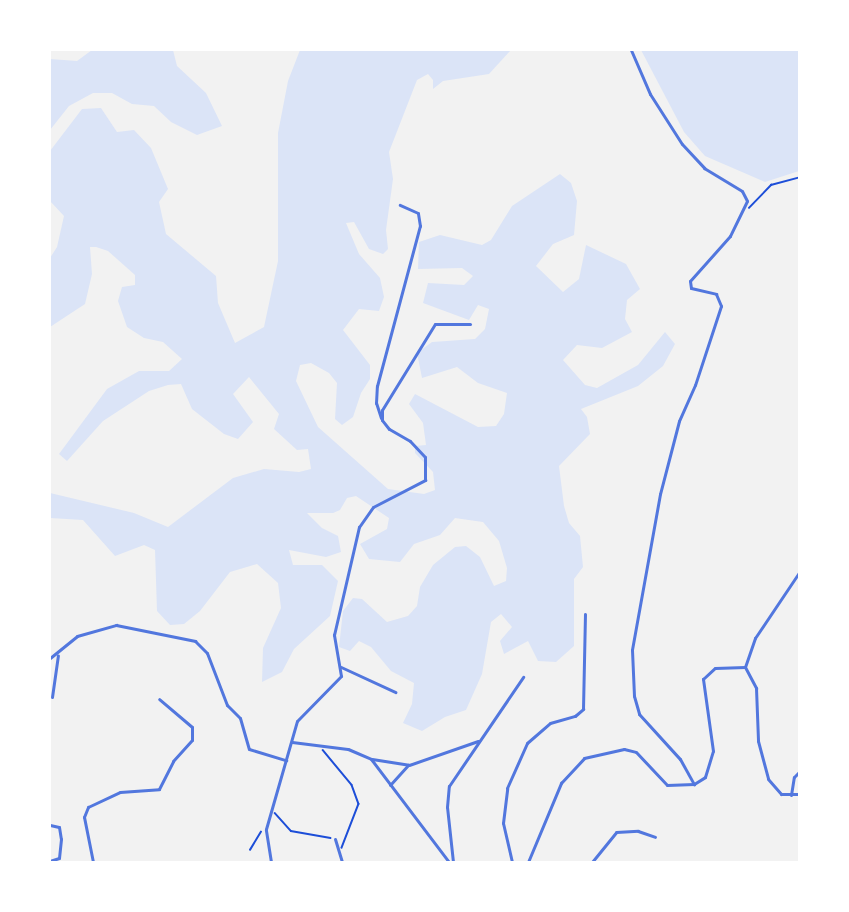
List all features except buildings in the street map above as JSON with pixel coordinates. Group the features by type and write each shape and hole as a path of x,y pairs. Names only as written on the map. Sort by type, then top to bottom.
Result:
{"street":[{"path":"631,50 650,94 682,144 704,168 742,191 747,201 730,236 690,281 692,288 716,294 721,306 695,385 678,421 664,479 632,656 639,714 681,759 694,784"},
{"path":"271,862 266,829 300,715 336,684 341,667 334,635 353,545 362,521 373,507 425,480 424,456 382,420 376,403 377,386 420,226 418,213 400,205"},
{"path":"382,420 382,410 394,387 431,337 435,324 470,324"},
{"path":"800,571 755,638 746,667 756,687 758,741 768,779 777,791 791,795 800,794"},
{"path":"512,862 503,823 507,788 530,740 550,723 574,716 583,709 585,614"},
{"path":"50,658 83,633 122,624 195,641 207,653 227,705 240,718 249,749 286,760"},
{"path":"52,697 59,653"},
{"path":"341,667 394,692"},
{"path":"528,862 561,783 584,758 617,748 630,750 661,782 673,786 694,784 707,773 713,751 703,679 715,668 746,667"},
{"path":"451,862 448,792 478,741 523,677"},
{"path":"93,862 84,817 88,807 120,792 159,789 173,761 192,740 192,727 159,699"},
{"path":"291,741 355,751 370,759 409,765"},
{"path":"390,785 409,765 478,741"},
{"path":"370,759 451,862"},
{"path":"791,795 794,777 800,771"},
{"path":"50,825 59,827 61,840 59,858 50,861"},
{"path":"592,862 616,832 638,831 655,837"},
{"path":"335,839 342,862"}],"path":[{"path":"745,209 771,185 800,177"},
{"path":"318,745 352,785 359,804 340,857"},
{"path":"273,810 291,831 335,839"},
{"path":"250,850 262,830"}],"shaded area":[{"path":"92,50 173,50 177,66 206,93 222,126 197,135 171,122 154,106 132,104 112,93 93,93 69,106 50,130 50,59 77,61"},
{"path":"300,50 511,50 489,74 443,81 433,89 433,80 428,74 417,80 389,152 393,179 386,230 388,249 383,254 369,249 354,222 346,223 359,254 380,278 384,297 379,311 359,309 343,330 370,365 370,379 361,393 353,417 342,425 335,419 337,383 329,373 311,363 300,365 296,381 318,427 388,489 424,494 435,490 433,472 415,453 415,446 426,445 423,423 409,404 415,394 478,427 496,426 504,414 507,393 478,383 457,367 422,378 417,353 432,342 475,339 485,329 489,309 478,305 469,320 423,303 428,283 464,285 473,276 462,268 418,269 419,242 440,235 482,245 491,240 512,206 560,174 571,183 577,201 574,235 553,244 536,266 563,292 579,279 586,245 626,264 640,289 627,300 625,319 632,332 602,348 577,345 563,360 585,385 597,388 638,365 665,332 675,344 663,366 638,386 581,409 587,417 590,434 559,466 564,506 569,523 580,536 583,567 574,579 574,646 556,662 538,661 528,641 504,654 500,641 512,627 501,614 491,622 482,674 466,710 445,717 422,731 403,723 412,704 414,683 391,671 371,647 359,641 350,651 339,647 343,611 353,598 362,599 387,622 408,616 417,606 420,587 433,565 455,547 466,546 480,557 494,586 506,581 507,568 499,541 483,522 455,518 440,535 414,544 400,562 369,559 360,544 387,529 389,518 356,496 347,498 340,510 333,513 307,513 322,528 338,536 341,552 326,557 289,550 293,565 322,565 338,581 330,616 294,649 282,672 262,682 263,648 281,608 278,583 257,564 230,572 200,611 184,624 170,625 157,611 155,550 144,545 115,556 83,520 50,518 50,493 134,513 168,527 233,478 264,469 299,472 311,469 308,449 297,450 274,429 279,414 249,377 233,394 253,422 238,439 224,434 192,409 181,384 168,385 149,391 103,421 67,461 59,454 107,389 139,371 169,371 182,359 163,342 144,338 127,327 118,301 122,287 135,285 135,275 108,251 96,247 90,247 92,274 85,304 50,327 50,258 57,247 64,216 50,201 50,151 82,109 101,108 117,132 134,130 151,148 168,189 159,202 166,234 216,276 218,303 235,343 264,327 278,261 278,133 288,81"},
{"path":"641,50 799,50 799,171 765,182 705,156 684,132"}]}
